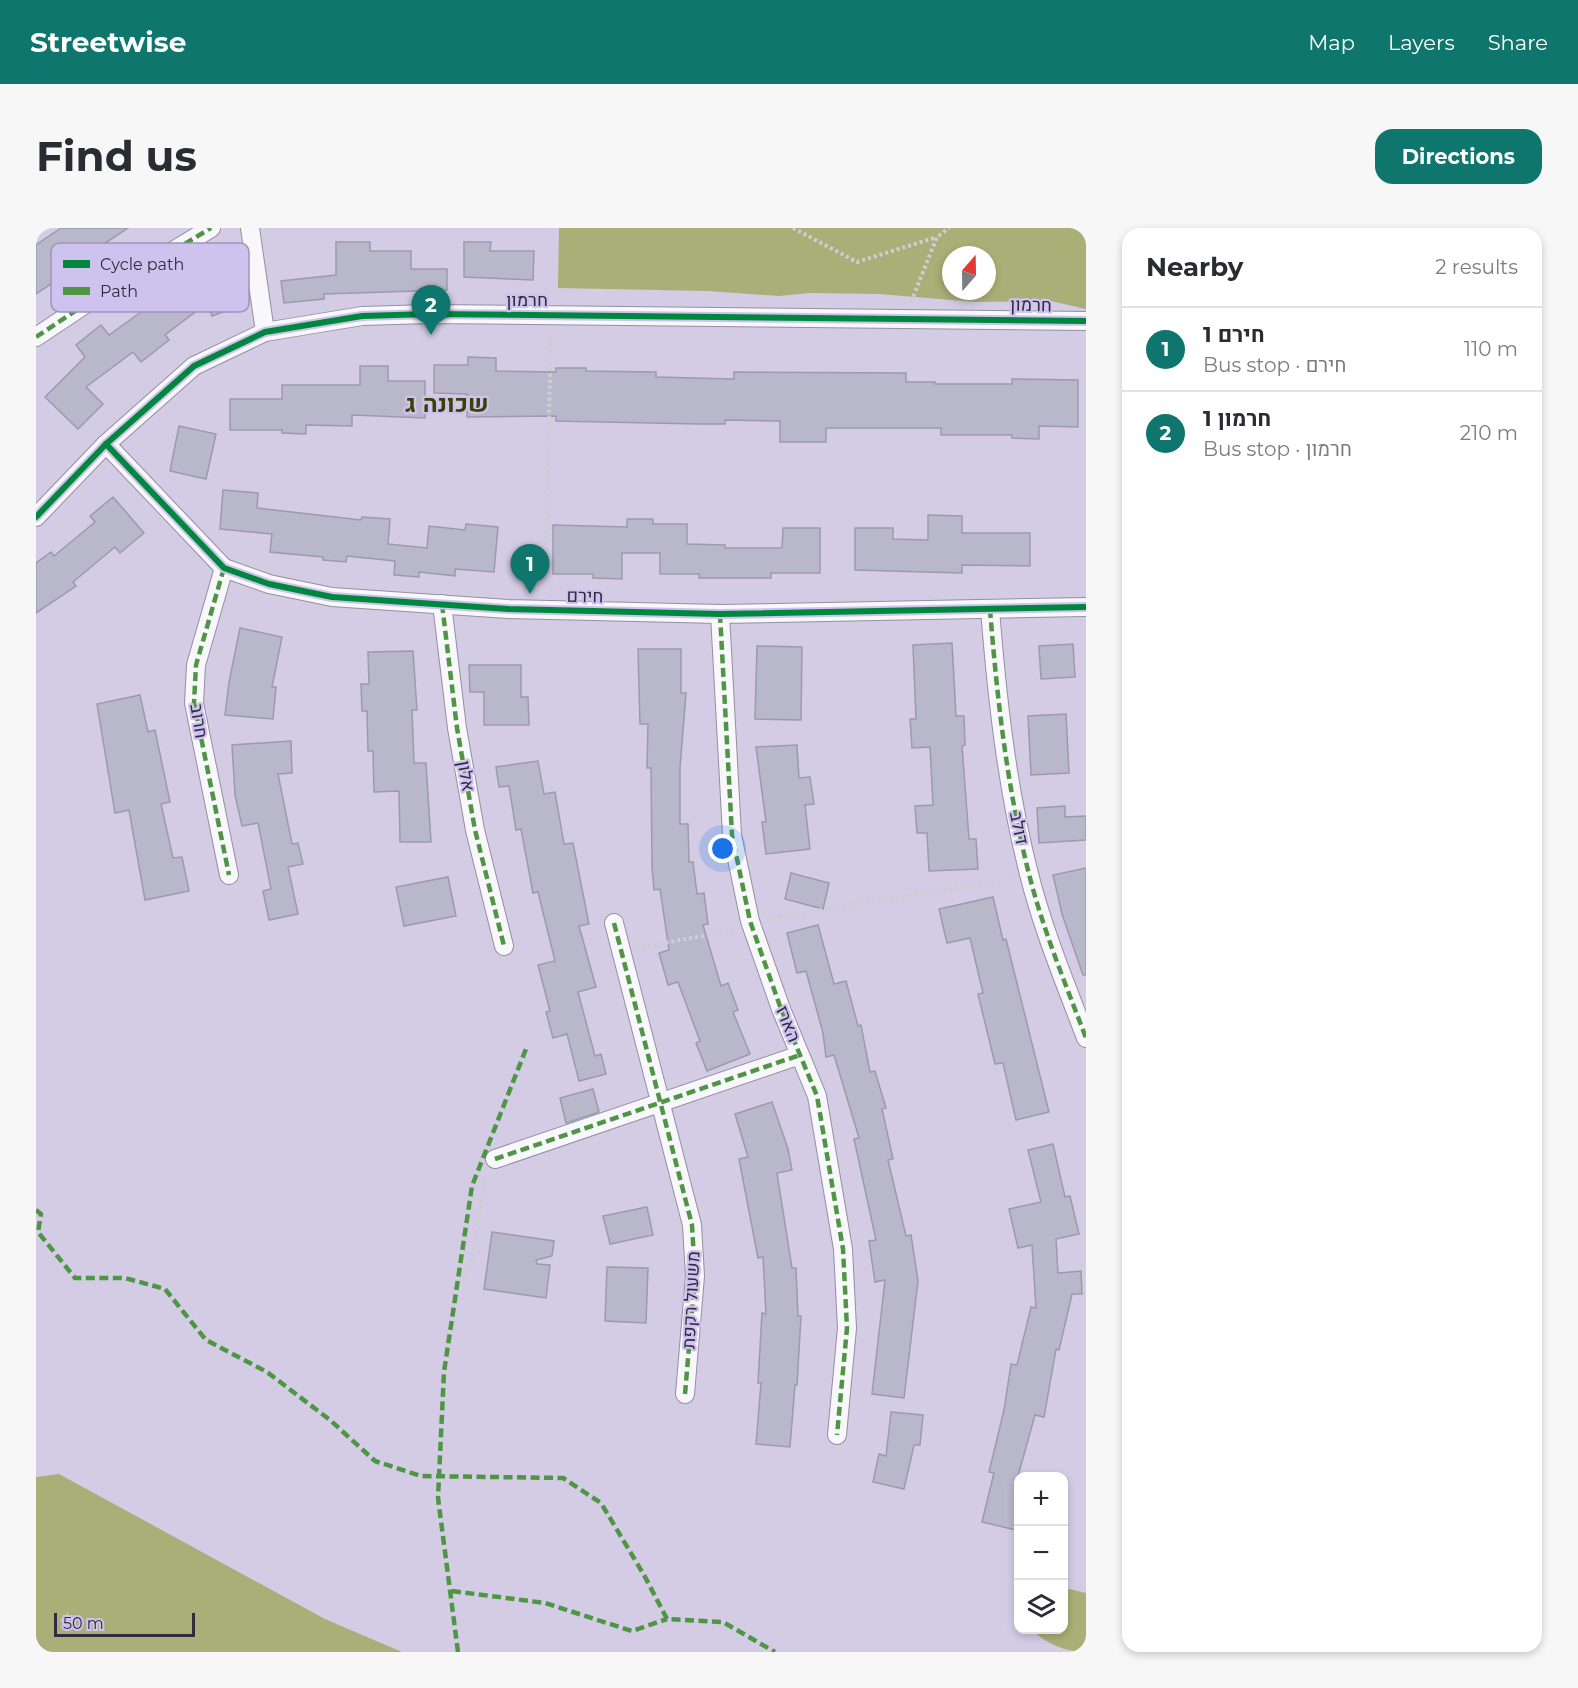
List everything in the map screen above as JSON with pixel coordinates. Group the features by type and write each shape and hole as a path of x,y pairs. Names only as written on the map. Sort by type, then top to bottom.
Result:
{"street":[{"path":"186,243 211,228"},
{"path":"250,228 265,332"},
{"path":"36,337 74,312"},
{"name":"חרמון","path":"36,516 106,444 194,366 265,332 362,316 911,317 1086,321"},
{"name":"חירם","path":"106,444 224,568 269,585 332,597 535,609 720,614 1086,607"},
{"name":"חרוב","path":"224,568 196,665 194,703 229,875"},
{"name":"אלון","path":"442,604 458,728 475,830 504,946"},
{"name":"דולב","path":"990,609 996,696 1029,876 1086,1038"},
{"name":"הארז","path":"720,614 732,836 751,924 817,1096 843,1249 847,1328 837,1435"},
{"name":"משעול רקפת","path":"614,923 692,1225 695,1276 685,1394"},
{"path":"495,1159 800,1055"}],"path":[{"path":"794,228 857,262 938,237 948,228"},
{"path":"911,317 909,308 938,237"},
{"path":"535,609 546,546 551,315"},
{"path":"620,950 751,924 1029,876"},
{"path":"458,1281 470,1268 484,1174 493,1170 495,1159"}],"green space":[{"path":"559,228 1086,228 1086,309 1051,301 951,300 996,300 996,246 942,246 942,299 879,294 810,293 779,296 707,291 558,288"},
{"path":"59,1474 325,1619 402,1652 36,1652 36,1477"},
{"path":"1068,1589 1086,1593 1086,1652 1071,1651 1038,1635 1068,1634"}],"building":[{"path":"61,228 128,228 106,243 51,243 51,284 36,294 36,245"},
{"path":"336,242 370,242 370,251 411,251 411,269 447,269 447,290 324,294 324,299 284,303 281,281 336,275"},
{"path":"464,242 491,242 490,251 534,251 533,280 464,277"},
{"path":"141,312 195,312 165,335 169,340 141,362 133,352 86,387 103,404 78,429 45,397 85,357 76,345 101,325 109,335"},
{"path":"210,312 223,312 212,316"},
{"path":"468,357 496,358 496,371 556,372 556,368 586,368 586,371 656,372 656,377 734,379 734,372 906,373 906,382 935,382 935,384 1012,384 1012,379 1078,380 1078,427 1039,426 1039,439 1012,438 1012,435 941,435 941,428 826,428 826,442 780,442 780,421 725,420 725,424 699,424 556,421 556,416 467,417 467,394 434,393 434,365 468,365"},
{"path":"360,366 388,366 388,381 425,381 425,418 352,415 352,426 306,425 306,434 282,433 282,430 230,430 230,399 282,399 282,385 360,385"},
{"path":"179,426 216,434 206,479 170,471"},
{"path":"223,490 258,493 257,508 361,520 362,517 390,519 388,544 427,548 429,526 465,530 466,524 498,527 494,572 455,569 455,576 419,572 419,577 394,575 395,561 347,556 346,562 323,560 323,557 270,552 272,534 220,529"},
{"path":"113,497 144,533 120,553 115,547 73,582 76,586 36,613 36,563 51,552 54,556 95,522 90,516"},
{"path":"928,515 962,516 962,533 1030,533 1030,566 962,565 962,573 855,570 855,528 893,528 893,539 928,540"},
{"path":"627,519 653,519 653,524 687,524 687,544 725,545 725,548 782,548 783,528 820,528 820,573 771,573 771,578 699,578 699,574 660,574 660,553 622,553 622,579 593,578 593,574 553,574 553,525 627,527"},
{"path":"240,628 282,637 272,687 276,687 273,719 225,715"},
{"path":"952,643 956,716 964,716 965,745 962,746 969,839 976,839 978,869 929,871 927,833 917,833 915,806 933,805 930,747 912,748 910,719 916,719 913,645"},
{"path":"1073,644 1075,677 1041,679 1039,646"},
{"path":"757,646 802,647 801,720 755,719"},
{"path":"638,649 681,649 681,693 686,693 680,768 680,824 688,824 689,862 693,862 697,894 704,893 708,924 703,925 721,986 728,983 738,1010 733,1012 750,1054 707,1071 696,1043 700,1041 678,982 668,985 659,953 669,950 660,889 654,890 651,768 647,768 648,724 640,724"},
{"path":"413,651 417,710 412,710 414,763 426,763 431,842 400,842 399,791 374,792 373,751 368,751 367,711 362,711 361,684 369,684 368,652"},
{"path":"469,665 521,665 521,697 528,697 529,725 484,725 484,692 470,692"},
{"path":"140,695 148,732 155,730 170,802 161,804 173,858 182,857 189,891 145,900 129,810 115,813 97,704"},
{"path":"1066,714 1069,773 1031,775 1028,716"},
{"path":"291,741 292,773 278,774 292,844 298,843 303,864 288,867 298,914 269,920 263,891 271,889 258,823 242,826 235,795 232,745"},
{"path":"797,745 799,778 810,777 814,804 805,805 810,849 766,854 762,822 766,822 756,747"},
{"path":"538,761 544,794 555,792 564,844 573,843 589,924 579,926 596,987 578,992 595,1056 601,1054 606,1074 579,1081 567,1034 553,1038 546,1012 550,1011 538,965 555,961 538,892 533,893 521,829 516,830 509,786 499,787 496,767"},
{"path":"1065,806 1065,817 1086,816 1086,840 1039,843 1037,808"},
{"path":"1086,868 1086,975 1083,975 1062,914 1053,875"},
{"path":"791,873 829,883 823,909 785,899"},
{"path":"448,877 456,916 404,926 396,887"},
{"path":"993,897 1003,940 1006,939 1049,1112 1016,1120 1003,1063 995,1064 978,994 983,993 970,938 947,943 939,909"},
{"path":"818,925 834,984 846,981 858,1026 861,1025 870,1072 875,1071 886,1108 882,1109 893,1159 888,1160 906,1236 911,1235 918,1281 904,1398 872,1394 885,1280 875,1282 869,1241 876,1240 854,1139 859,1138 834,1055 826,1057 823,1033 806,971 797,973 787,933"},
{"path":"593,1089 599,1112 566,1123 560,1098"},
{"path":"772,1102 788,1149 792,1170 777,1173 792,1268 796,1268 798,1316 801,1316 790,1447 756,1444 761,1383 758,1383 762,1313 766,1314 763,1257 758,1258 739,1159 748,1157 735,1114"},
{"path":"1053,1144 1065,1197 1070,1196 1079,1234 1056,1239 1058,1273 1081,1271 1082,1294 1072,1294 1059,1350 1056,1349 1044,1417 1035,1415 1019,1472 1014,1472 1014,1530 982,1522 994,1473 989,1472 1004,1410 1011,1364 1017,1365 1031,1307 1036,1308 1032,1245 1018,1248 1009,1209 1041,1202 1028,1150"},
{"path":"647,1207 653,1235 610,1244 603,1216"},
{"path":"492,1232 554,1241 552,1256 536,1260 537,1264 550,1265 546,1298 484,1289"},
{"path":"607,1267 648,1268 646,1323 605,1321"},
{"path":"891,1412 923,1415 920,1445 914,1445 904,1489 873,1482 879,1454 886,1456"}],"marked path":[{"path":"186,243 211,228"},
{"path":"36,337 74,312"},
{"path":"224,568 196,665 194,703 229,875"},
{"path":"442,604 457,728 475,830 504,946"},
{"path":"990,609 1004,743 1021,842 1041,916 1086,1038"},
{"path":"720,614 732,835 750,921 781,1009 817,1096 843,1249 847,1328 837,1435"},
{"path":"614,923 692,1225 695,1276 685,1394"},
{"path":"458,1652 438,1498 444,1372 472,1186 526,1049"},
{"path":"495,1159 800,1055"},
{"path":"36,1210 41,1214 38,1232 75,1278 125,1278 165,1289 206,1340 267,1372 330,1420 375,1461 421,1476 563,1478 601,1503 667,1619 723,1622 775,1652"},
{"path":"452,1591 545,1603 632,1631 667,1619"}],"cycle path":[{"path":"36,517 106,444 194,366 265,332 362,316 429,314 1086,321"},
{"path":"106,444 224,568 269,584 332,597 508,609 720,614 1086,607"}],"place":[{"name":"חרמון 1","path":"431,335"},
{"name":"חירם 1","path":"530,594"}],"district":[{"name":"שכונה ג","path":"447,403"}]}
